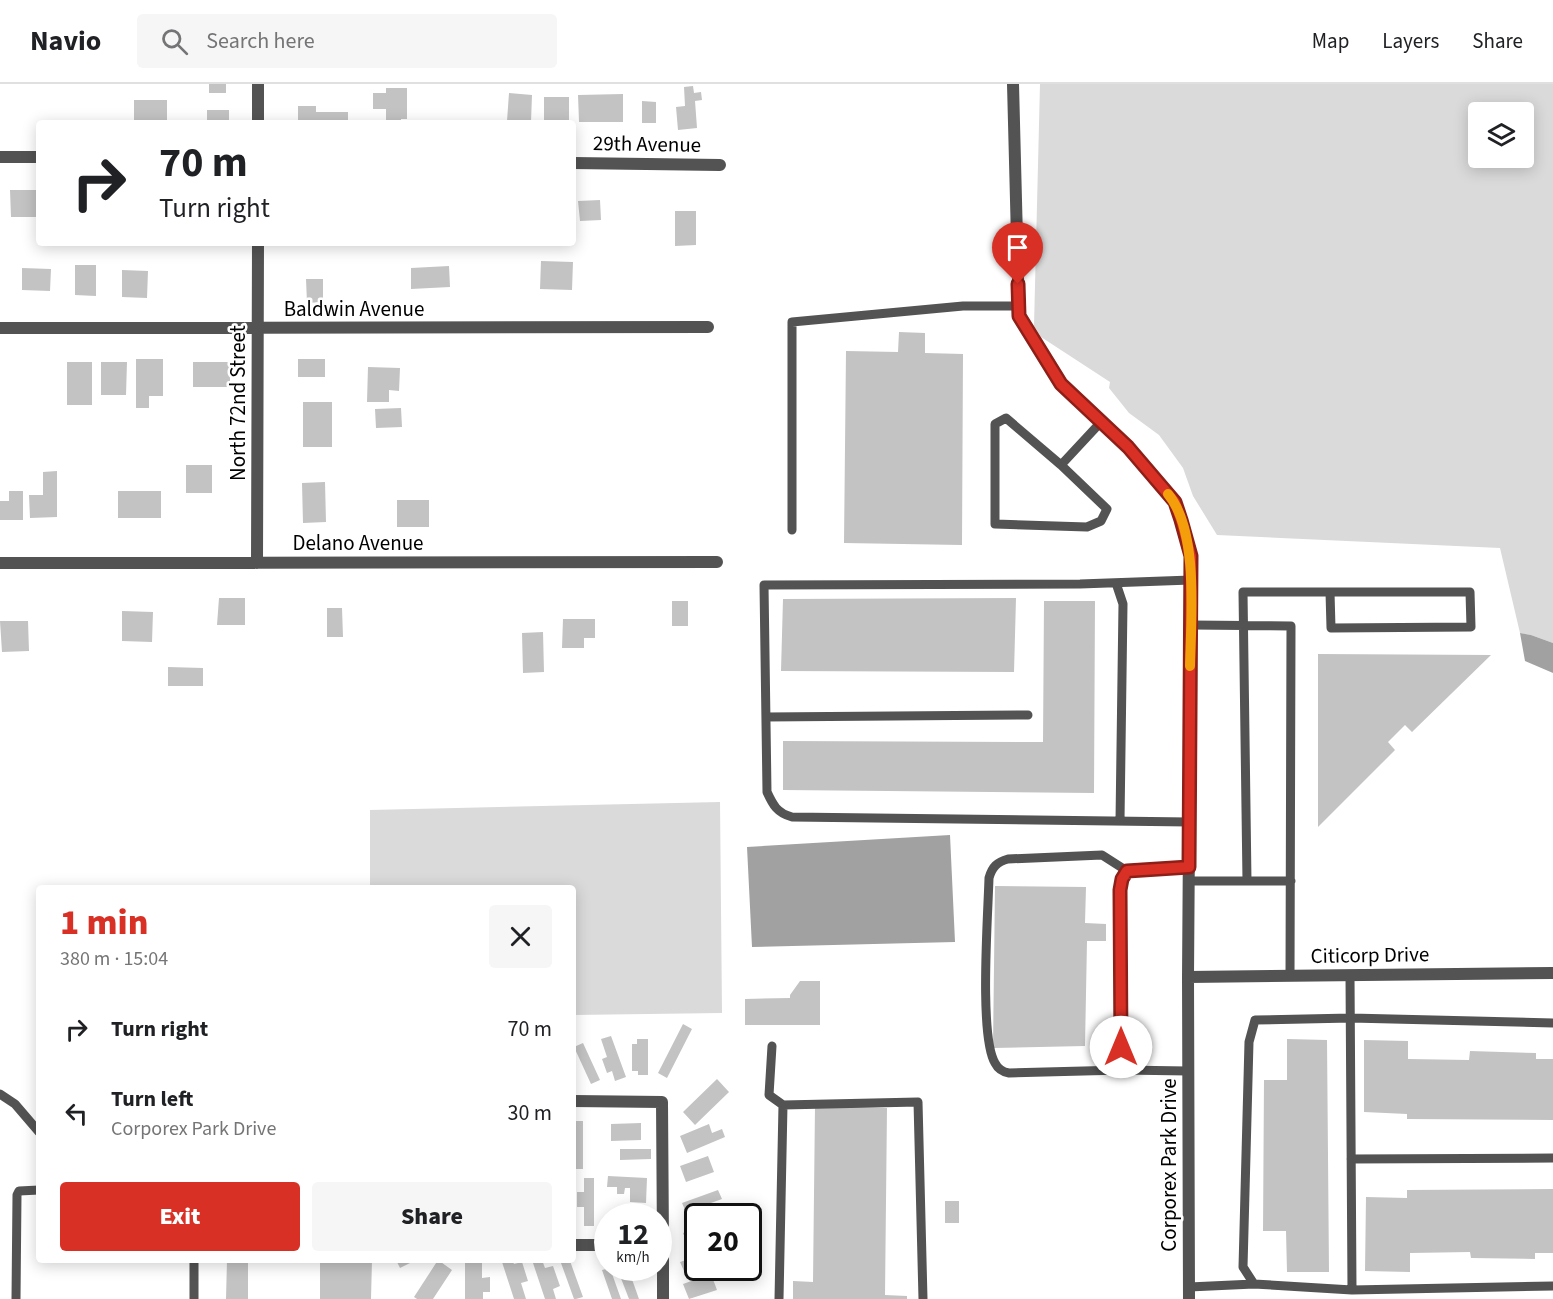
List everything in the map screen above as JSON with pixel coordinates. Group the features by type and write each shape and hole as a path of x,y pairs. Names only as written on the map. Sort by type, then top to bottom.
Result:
{"street":[{"path":"258,84 258,120"},
{"name":"Corporex Park Drive","path":"1013,84 1019,316 1061,384 1128,447 1175,502 1191,556 1188,977 1189,1293"},
{"path":"0,157 36,157"},
{"name":"29th Avenue","path":"576,163 720,165"},
{"name":"North 72nd Street","path":"257,563 258,246"},
{"name":"Baldwin Avenue","path":"0,328 708,327"},
{"name":"Delano Avenue","path":"0,563 717,562"},
{"name":"Citicorp Drive","path":"1188,977 1553,973"},
{"path":"576,1101 662,1102 661,1203"},
{"path":"576,1245 594,1245"},
{"path":"662,1281 663,1299"}],"lane":[{"path":"792,530 792,322 963,306 1018,306"},
{"path":"1006,418 1061,465 1107,509 1101,521 1087,527 995,524 995,424 1006,418"},
{"path":"1061,465 1101,422"},
{"path":"1189,822 792,817 782,814 773,806 767,792 764,585 1116,583 1191,580"},
{"path":"1116,583 1123,604 1120,821"},
{"path":"1247,881 1244,592 1330,592 1470,592 1471,627 1331,628 1330,592"},
{"path":"1191,625 1291,626 1290,976"},
{"path":"766,717 1028,715"},
{"path":"1188,1071 1003,1072 989,1047 987,1027 989,878 999,861 1032,857 1101,855 1127,871 1189,867"},
{"path":"1122,1070 1120,890 1122,879 1127,871"},
{"path":"1189,881 1291,881"},
{"path":"1350,975 1352,1290"},
{"path":"1254,1284 1243,1267 1249,1042 1255,1020 1351,1018 1553,1023"},
{"path":"772,1046 770,1095 783,1105 918,1102 923,1299"},
{"path":"0,1094 15,1104 36,1128"},
{"path":"779,1299 783,1105"},
{"path":"1351,1159 1553,1158"},
{"path":"16,1299 17,1195 19,1191 36,1190"},
{"path":"194,1263 194,1299"},
{"path":"1189,1293 1254,1284 1352,1290 1553,1286"}],"shaded area":[{"path":"1040,84 1553,84 1553,643 1520,633 1500,548 1217,535 1193,496 1183,468 1159,435 1129,413 1109,388 1110,382 1041,337 1034,326"},
{"path":"1520,633 1553,643 1553,673 1525,661"},
{"path":"720,802 722,1013 576,1015 576,885 370,885 370,810"},
{"path":"950,835 955,942 752,947 747,847"}],"building":[{"path":"209,84 226,84 226,93 209,93"},
{"path":"693,86 694,93 701,92 702,100 695,101 697,128 678,130 676,107 685,106 684,87"},
{"path":"386,88 407,88 407,119 386,120 386,109 373,109 373,93 386,93"},
{"path":"509,93 532,95 531,120 507,120"},
{"path":"623,94 623,122 579,122 578,95"},
{"path":"544,97 569,97 569,120 544,120"},
{"path":"134,100 167,100 167,120 134,120"},
{"path":"642,101 656,102 656,123 642,123"},
{"path":"298,106 316,106 316,112 348,112 348,120 298,120"},
{"path":"207,110 229,110 229,120 207,120"},
{"path":"10,190 36,190 36,217 11,217"},
{"path":"600,200 601,220 580,221 578,201"},
{"path":"675,211 696,211 696,245 675,246"},
{"path":"541,261 573,262 572,290 540,289"},
{"path":"75,265 96,265 96,296 75,295"},
{"path":"449,266 450,287 411,289 411,268"},
{"path":"22,268 51,269 50,291 22,290"},
{"path":"122,270 148,271 147,298 122,297"},
{"path":"306,279 323,279 323,302 307,303"},
{"path":"899,332 925,333 925,353 963,354 962,545 844,543 846,351 898,352"},
{"path":"136,359 163,359 163,396 149,396 149,408 136,408"},
{"path":"298,359 325,359 325,377 298,377"},
{"path":"67,362 92,362 92,405 67,405"},
{"path":"101,362 127,362 126,395 101,395"},
{"path":"193,362 230,362 230,387 193,387"},
{"path":"368,367 400,368 399,391 389,390 389,402 367,402"},
{"path":"303,402 332,402 332,447 303,447"},
{"path":"401,408 402,427 376,428 375,409"},
{"path":"186,465 212,465 212,493 186,493"},
{"path":"57,471 57,517 30,518 29,495 43,495 43,472"},
{"path":"325,482 326,522 303,523 302,483"},
{"path":"9,491 23,491 23,520 0,520 0,501 9,501"},
{"path":"118,491 161,491 161,518 118,518"},
{"path":"397,500 429,500 429,527 397,527"},
{"path":"219,598 245,598 245,625 217,625"},
{"path":"1016,598 1014,672 781,671 783,599"},
{"path":"672,601 688,601 688,626 672,626"},
{"path":"1044,601 1095,601 1094,793 783,790 783,741 1043,742"},
{"path":"327,608 342,608 343,637 327,637"},
{"path":"122,611 153,612 152,642 122,641"},
{"path":"563,619 595,619 595,638 584,638 584,648 562,648"},
{"path":"0,621 28,621 29,651 2,652"},
{"path":"543,632 544,672 523,673 522,633"},
{"path":"1318,654 1491,655 1412,732 1405,725 1388,742 1395,750 1318,827"},
{"path":"168,667 203,668 203,686 168,686"},
{"path":"995,886 1086,887 1085,923 1106,924 1106,941 1087,941 1085,1046 993,1048"},
{"path":"800,981 820,981 820,1025 745,1025 745,999 790,998"},
{"path":"683,1024 692,1029 667,1078 658,1073"},
{"path":"611,1036 626,1077 615,1081 612,1071 607,1073 602,1059 607,1057 601,1039"},
{"path":"637,1039 648,1039 648,1075 638,1075 638,1071 632,1071 632,1044 637,1044"},
{"path":"1287,1039 1327,1040 1329,1272 1287,1272 1286,1231 1263,1231 1264,1080 1287,1080"},
{"path":"1364,1040 1408,1041 1408,1059 1469,1060 1470,1051 1536,1053 1536,1059 1553,1059 1553,1120 1407,1119 1407,1114 1364,1112"},
{"path":"583,1043 600,1080 591,1084 576,1051 576,1046"},
{"path":"717,1079 729,1092 695,1125 683,1112"},
{"path":"815,1106 887,1108 885,1295 907,1296 907,1299 793,1299 793,1281 813,1282"},
{"path":"576,1121 583,1121 583,1169 576,1169"},
{"path":"641,1123 641,1140 611,1141 611,1124"},
{"path":"709,1124 712,1133 722,1129 725,1137 687,1153 680,1136"},
{"path":"620,1149 651,1149 651,1159 620,1160"},
{"path":"708,1156 714,1172 686,1182 680,1166"},
{"path":"608,1176 647,1178 646,1203 630,1202 630,1188 625,1188 624,1194 617,1194 617,1187 607,1187"},
{"path":"584,1178 594,1178 594,1226 584,1226 584,1207 577,1207 577,1192 584,1192"},
{"path":"1553,1189 1553,1253 1535,1253 1535,1259 1471,1258 1470,1252 1410,1253 1410,1272 1365,1271 1366,1197 1407,1198 1407,1190"},
{"path":"718,1190 722,1199 711,1203 684,1203 684,1208 682,1203"},
{"path":"945,1201 959,1201 959,1223 945,1223"},
{"path":"227,1263 248,1263 248,1299 226,1299"},
{"path":"320,1263 372,1263 371,1299 320,1299"},
{"path":"398,1263 410,1263 400,1268"},
{"path":"436,1263 442,1263 452,1270 433,1299 414,1297"},
{"path":"465,1263 482,1263 482,1278 490,1277 490,1292 483,1292 483,1299 465,1299"},
{"path":"502,1263 522,1263 528,1281 521,1283 526,1299 514,1299"},
{"path":"533,1263 543,1263 545,1268 553,1266 560,1286 553,1289 556,1299 545,1299"},
{"path":"561,1263 571,1263 583,1297 574,1299"},
{"path":"606,1281 615,1281 621,1299 612,1299"},
{"path":"622,1281 633,1281 639,1299 629,1299"},
{"path":"691,1281 714,1281 717,1290 689,1299 683,1284"}],"slow traffic":[{"path":"1168,494 1175,502 1191,556 1190,666"}],"route":[{"path":"1018,284 1019,316 1061,384 1128,447 1175,502 1191,556 1189,867 1127,871 1122,879 1120,890 1121,1047"}]}
